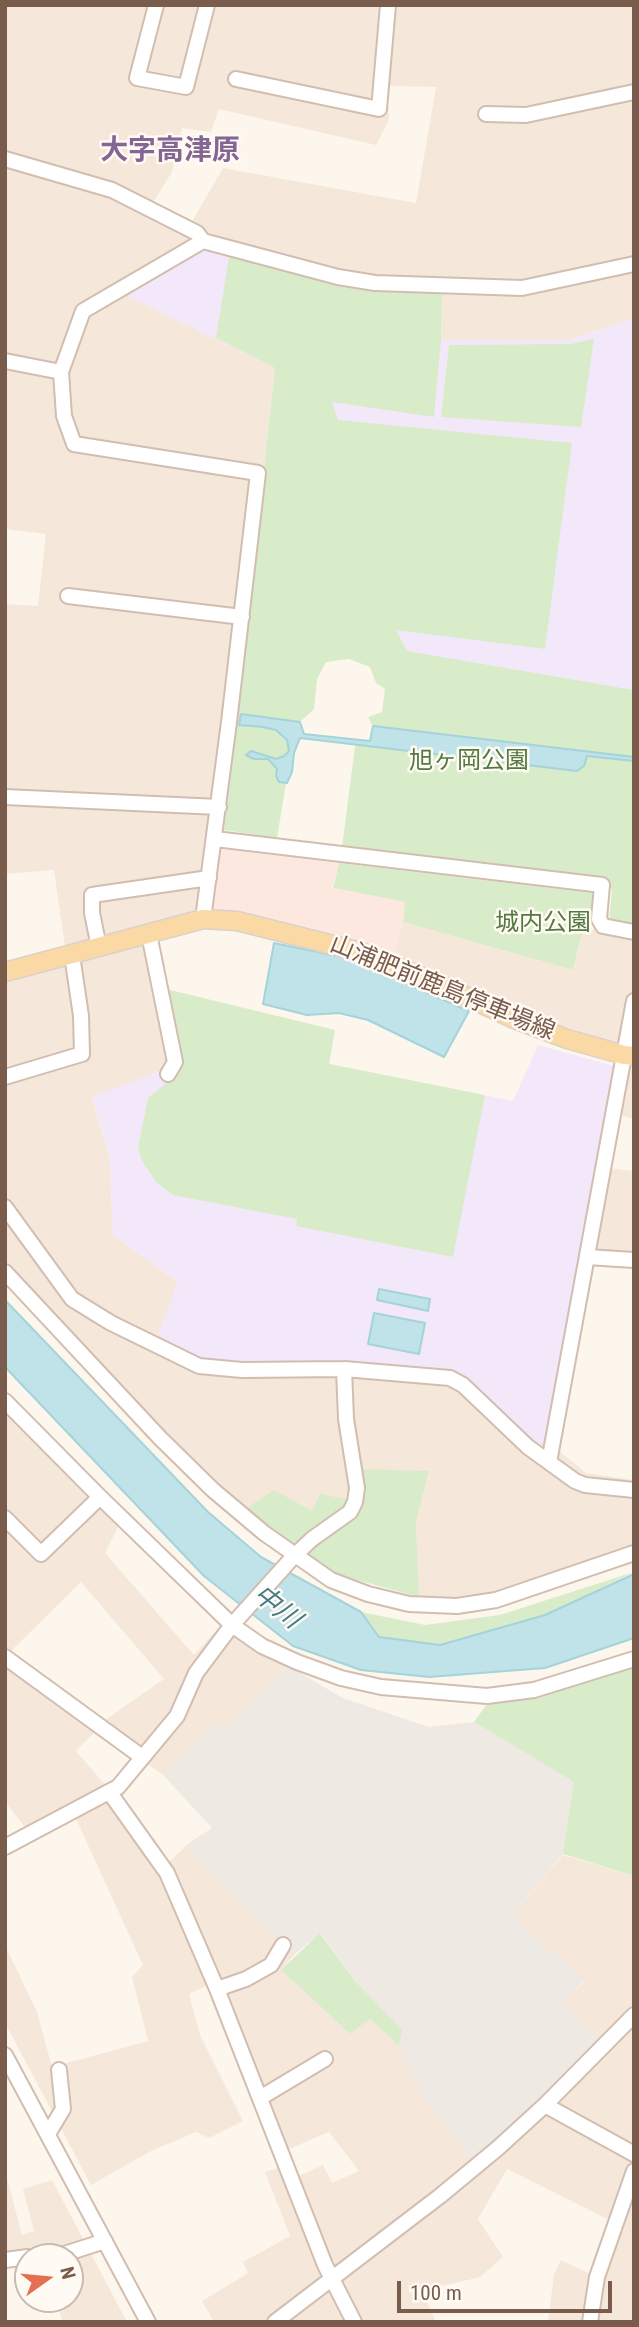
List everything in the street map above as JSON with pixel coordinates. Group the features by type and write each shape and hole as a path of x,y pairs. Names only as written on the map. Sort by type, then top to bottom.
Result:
{"main road":[{"name":"山浦肥前鹿島停車場線","path":"5,972 203,919 237,920 361,952 444,986 514,1019 567,1039 629,1056"}],"street":[{"path":"156,5 137,78 186,87 207,5"},
{"path":"236,79 379,109 388,5"},
{"path":"486,114 526,115 634,92"},
{"path":"5,159 112,190 197,233 203,241 338,277 374,283 522,288 634,264"},
{"path":"203,241 83,311 61,373 64,416 74,444 258,472 219,807 203,919"},
{"path":"5,361 61,373"},
{"path":"68,596 242,617"},
{"path":"5,797 219,807"},
{"path":"215,839 602,885 599,919 603,926 634,932"},
{"path":"99,947 92,912 92,895 209,878"},
{"path":"149,934 175,1062 168,1074"},
{"path":"5,1077 82,1054 81,1016 72,955"},
{"path":"549,1462 587,1257 629,1056 634,1001"},
{"path":"5,1206 72,1299 111,1323 200,1366 242,1370 344,1369 450,1378 464,1385 528,1447 575,1481 585,1485 634,1490"},
{"path":"587,1257 634,1260"},
{"path":"5,1272 195,1473 243,1516 294,1556 331,1580 368,1594 409,1604 457,1606 496,1600 634,1553"},
{"path":"5,1847 118,1787 177,1716 196,1673 232,1625 294,1556 312,1539 350,1512 357,1488 346,1419 344,1369"},
{"path":"6,1404 232,1625 262,1646 308,1666 341,1678 380,1687 487,1696 534,1690 634,1659"},
{"path":"5,1518 41,1554 100,1497"},
{"path":"5,1657 142,1757"},
{"path":"110,1793 167,1873 217,1989 325,2265 354,2322"},
{"path":"217,1989 246,1979 271,1965 283,1945"},
{"path":"275,2322 440,2196 545,2105 634,2015"},
{"path":"5,2055 148,2322"},
{"path":"260,2098 325,2059"},
{"path":"48,2134 63,2109 59,2070"},
{"path":"545,2105 634,2154"},
{"path":"590,2322 597,2277 634,2171"},
{"path":"84,2248 105,2241"}],"shaded area":[{"path":"5,5 634,5 634,319 568,340 441,340 442,294 376,291 331,284 203,249 127,295 275,368 224,830 209,913 65,947 54,870 5,874 5,604 38,606 46,534 5,529","holes":["387,86 436,87 416,203 223,168 190,225 151,206 172,172 182,128 211,132 219,109 376,145 389,120"]},
{"path":"203,249 331,284 376,291 442,293 441,340 568,340 634,319 634,690 346,642 275,368 126,295"},
{"path":"221,849 339,863 332,888 405,902 403,922 393,954 305,928 209,913"},
{"path":"609,921 634,924 634,1047 567,1031 514,1010 393,954 403,922 573,970 581,936"},
{"path":"157,940 181,1063 92,1098 110,1160 113,1235 178,1282 449,1372 547,1441 586,1473 634,1480 634,1563 538,1594 462,1613 419,1610 416,1522 429,1471 361,1502 313,1511 244,1510 188,1458 5,1266 5,982"},
{"path":"335,1030 329,1064 513,1101 538,1045 618,1067 547,1441 539,1445 530,1440 463,1377 198,1360 158,1334 178,1282 113,1235 110,1160 92,1097 181,1063"},
{"path":"628,1065 634,1065 634,1119 619,1115"},
{"path":"609,1168 634,1171 634,1258 593,1255"},
{"path":"5,1411 118,1527 105,1553 194,1655 223,1623 288,1666 228,1728 217,1724 163,1775 98,1729 76,1751 114,1795 165,1866 189,1843 193,1854 295,1954 281,1970 350,2034 370,2019 399,2046 425,2098 563,2004 584,1982 512,1915 563,1855 634,1876 634,2322 548,2322 554,2274 561,2260 592,2275 611,2221 507,2169 478,2219 503,2257 480,2277 422,2291 436,2322 214,2322 202,2301 248,2273 243,2262 290,2236 265,2172 284,2166 290,2180 323,2165 332,2183 359,2171 329,2132 285,2151 217,1981 189,1994 200,2035 243,2121 209,2138 196,2132 149,2152 91,2185 5,2023 5,1945 37,2012 52,2067 148,2041 132,1977 143,1965 76,1819 33,1837 5,1802","holes":["81,1582 164,1679 102,1722 11,1651"]},
{"path":"288,1666 343,1698 429,1727 474,1722 575,1782 563,1854 512,1915 584,1981 563,2004 599,2040 470,2160 425,2098 399,2046 401,2030 355,1981 321,1933 295,1954 193,1854 189,1843 212,1828 163,1775 218,1723 228,1728"},
{"path":"5,2170 22,2235 34,2231 23,2189 52,2180 127,2322 62,2322 60,2313 84,2313 84,2243 14,2243 14,2261 5,2263"}],"green space":[{"name":"旭ヶ岡公園","path":"229,257 331,284 376,291 442,293 434,417 332,402 338,420 572,443 545,649 396,630 407,651 634,690 634,924 609,921 612,891 608,879 342,847 355,746 372,746 373,727 368,717 382,712 385,689 376,683 370,667 349,659 326,662 317,679 314,709 300,722 296,722 277,838 224,830 275,368 216,338"},
{"path":"594,339 581,427 441,417 449,345 569,344"},
{"name":"城内公園","path":"339,863 593,893 590,929 581,936 573,970 403,922 405,902 333,888"},
{"path":"166,989 335,1030 329,1064 485,1095 453,1257 296,1226 297,1219 173,1195 158,1184 142,1161 138,1148 148,1098 175,1076 181,1063"},
{"path":"360,1469 429,1471 416,1522 419,1597 335,1574 244,1510 274,1490 312,1511 320,1494 360,1502"},
{"path":"634,1572 545,1615 440,1645 379,1637 361,1612 425,1625 500,1615"},
{"path":"634,1666 634,1876 563,1854 574,1782 474,1722 487,1704 541,1697"},
{"path":"320,1933 355,1981 402,2030 399,2046 370,2019 350,2034 281,1970"}],"water":[{"path":"241,714 300,722 304,734 370,741 373,726 634,757 634,761 587,756 584,766 577,771 300,738 287,783 279,782 277,769 268,759 254,759 246,755 251,751 276,759 289,751 287,740 276,730 239,725"},
{"path":"274,943 347,958 469,1011 444,1057 368,1020 339,1013 307,1015 263,1004"},
{"path":"379,1289 430,1299 428,1311 377,1300"},
{"name":"中川","path":"5,1300 208,1512 261,1557 361,1612 379,1637 440,1645 545,1615 634,1574 634,1638 545,1668 429,1677 361,1670 293,1646 204,1576 5,1367"},
{"path":"374,1313 425,1323 419,1354 368,1344"}],"district":[{"name":"大字高津原","path":"170,152"}]}
